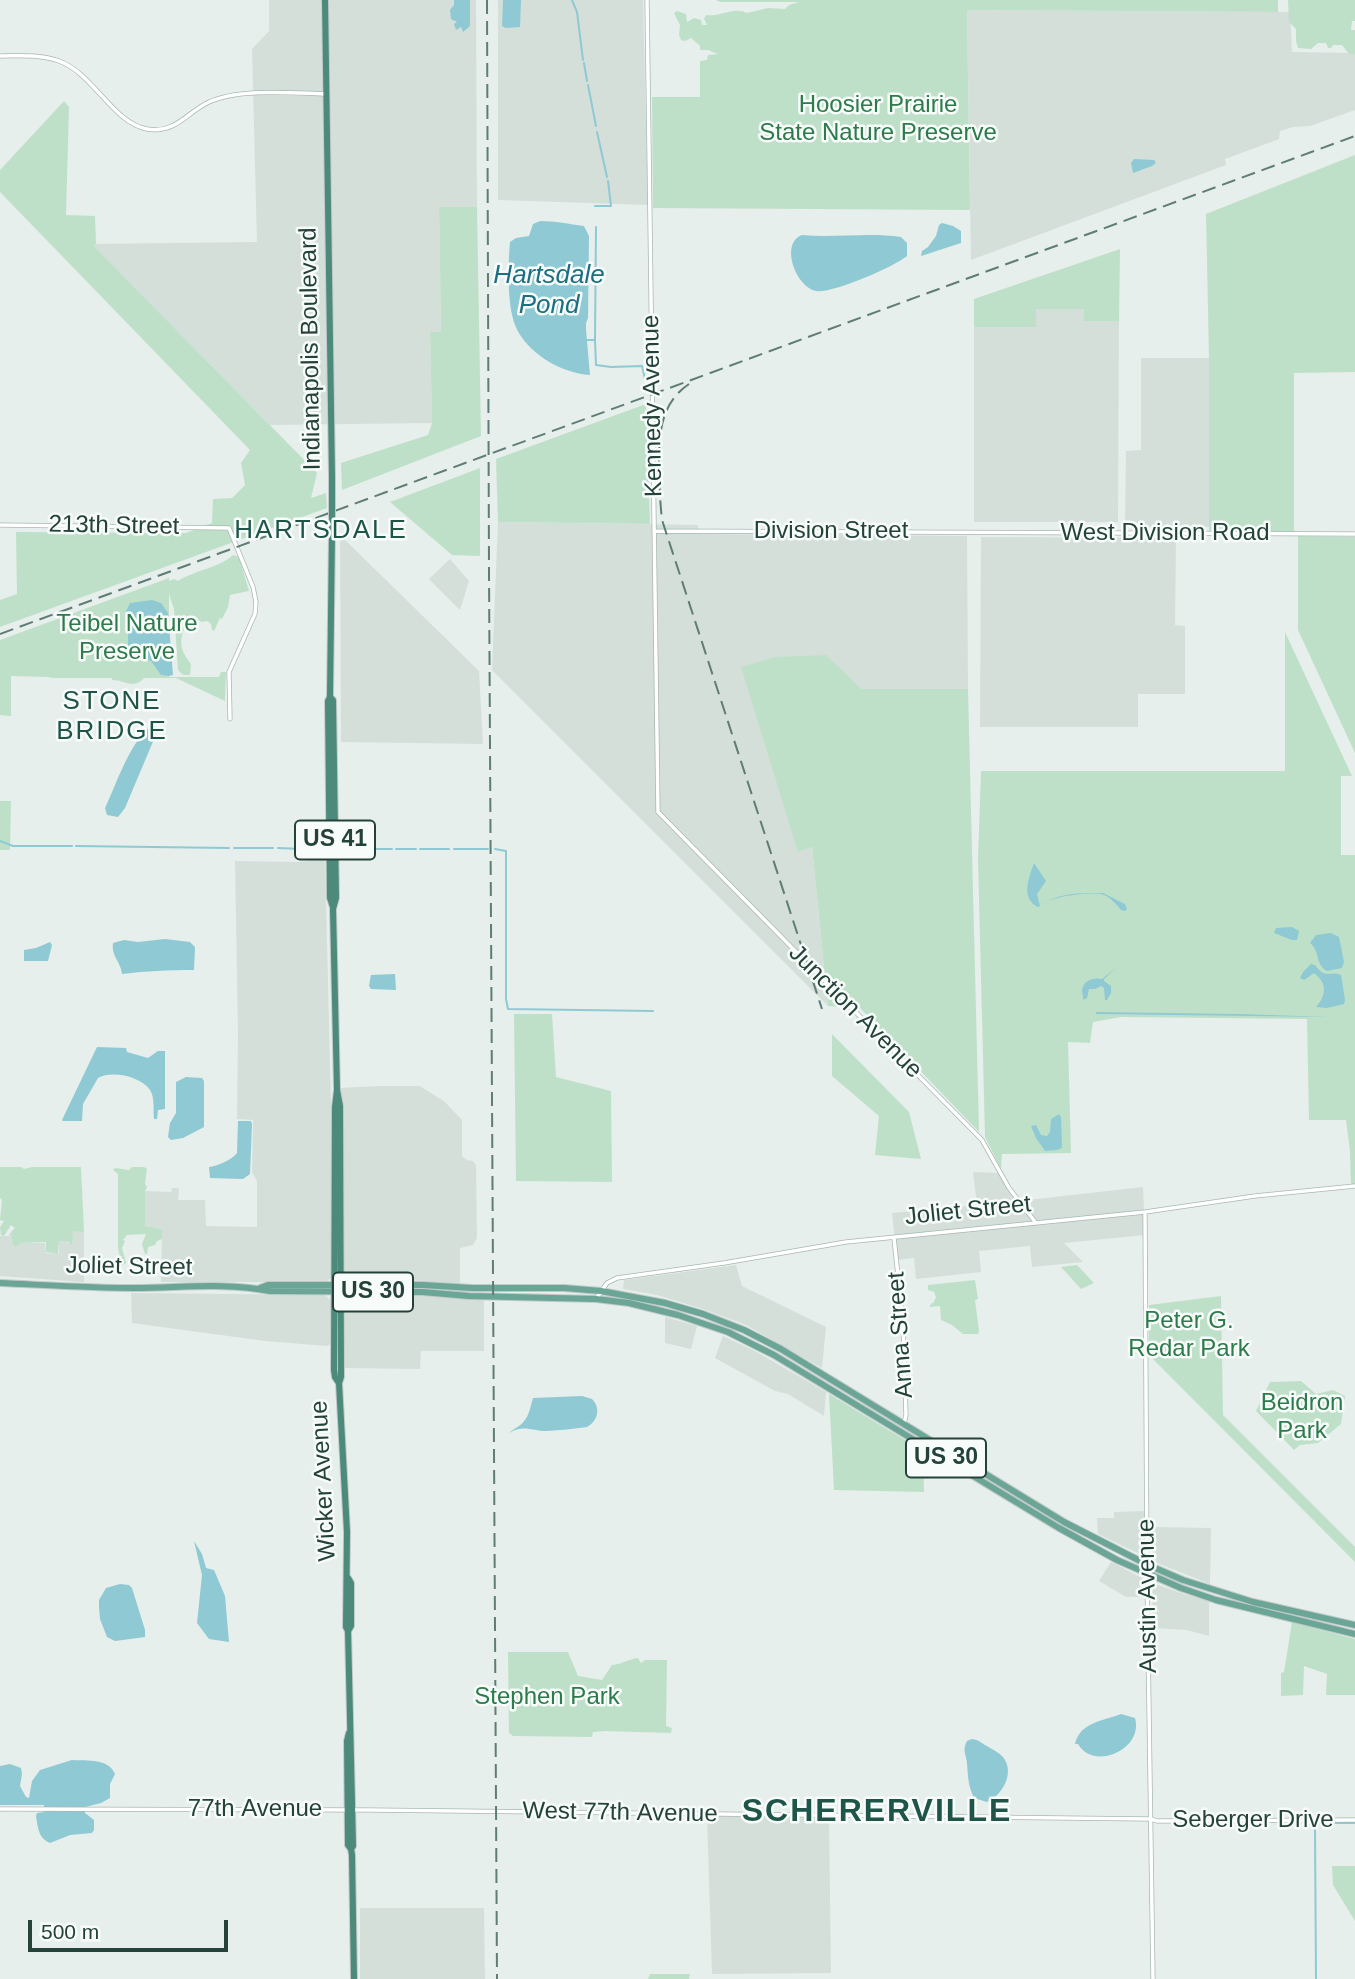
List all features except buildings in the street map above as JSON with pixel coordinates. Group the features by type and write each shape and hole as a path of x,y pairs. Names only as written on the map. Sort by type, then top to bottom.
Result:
{"highway":[{"name":"Indianapolis Boulevard","path":"325,0 332,476 330,697 333,700 336,898 333,909 334,970 337,1090 340,1106 338,1289"},
{"name":"Wicker Avenue","path":"338,1289 334,1348 335,1377 339,1383"},
{"name":"Wicker Avenue","path":"338,1289 339,1383 348,1578 351,1583 351,1626 348,1632 350,1731 347,1741 353,1846 354,1979"},
{"path":"334,1348 337,1349 340,1364"}],"main road":[{"name":"Joliet Street","path":"0,1283 119,1288 257,1288 268,1285 338,1289"},
{"name":"US 30","path":"338,1289 554,1288 601,1291 671,1304 703,1314 744,1330 781,1349 1064,1522 1148,1565 1183,1580 1253,1602 1355,1625"},
{"name":"US 30","path":"338,1289 469,1296 596,1298 661,1310 728,1332 793,1365 1059,1528 1147,1574 1216,1600 1355,1634"}],"street":[{"name":"Kennedy Avenue","path":"647,0 658,812"},
{"path":"0,56 39,57 61,61 78,71 124,117 145,129 158,130 175,125 205,103 229,95 326,94"},
{"name":"213th Street","path":"0,525 229,528 249,576 256,602 255,614 229,672 230,719"},
{"name":"Division Street","path":"654,531 974,532"},
{"name":"West Division Road","path":"974,532 1355,534"},
{"name":"Junction Avenue","path":"658,812 982,1140 1009,1188 1036,1223"},
{"name":"Joliet Street","path":"596,1298 607,1283 617,1278 846,1242 1145,1212 1255,1196 1355,1186"},
{"name":"Austin Avenue","path":"1145,1212 1153,1979"},
{"name":"Anna Street","path":"894,1238 903,1323 906,1415 901,1430"},
{"name":"77th Avenue","path":"0,1809 510,1812"},
{"name":"West 77th Avenue","path":"510,1812 1151,1819"},
{"name":"Seberger Drive","path":"1151,1819 1355,1820"}],"shaded area":[{"path":"269,0 476,0 477,207 439,207 441,331 430,332 432,423 270,425 92,244 257,242 252,49 269,31"},
{"path":"498,0 643,0 648,205 498,200"},
{"path":"967,10 1290,12 1292,52 1355,53 1355,110 1310,126 1280,131 1279,139 1225,159 1226,165 971,260"},
{"path":"1036,309 1084,309 1085,321 1119,321 1118,522 974,522 974,327 1035,327"},
{"path":"1141,358 1209,358 1209,527 1125,527 1126,451 1141,450"},
{"path":"498,522 698,525 698,534 967,536 968,689 862,689 825,655 798,851 812,847 828,1006 492,670"},
{"path":"340,535 479,671 483,744 341,742"},
{"path":"981,537 1176,538 1175,625 1185,626 1185,694 1138,694 1138,727 980,727"},
{"path":"450,559 469,581 460,610 429,579"},
{"path":"325,860 332,1147 331,1278 326,1282 161,1282 162,1229 145,1226 145,1191 171,1192 172,1188 179,1188 178,1200 205,1200 206,1226 257,1227 257,1181 252,1172 253,1120 237,1119 235,861 300,862"},
{"path":"420,1086 445,1102 462,1120 462,1156 476,1165 477,1238 473,1245 460,1248 460,1285 349,1282 344,1277 340,1088"},
{"path":"973,1172 1001,1173 1019,1201 1143,1187 1145,1235 1064,1243 1083,1262 1032,1267 1030,1246 979,1251 981,1272 916,1279 914,1258 897,1260 892,1213 977,1205"},
{"path":"73,1231 84,1232 84,1282 0,1276 0,1236 9,1236 9,1233 12,1233 13,1244 45,1243 46,1253 59,1254 59,1241 67,1241 69,1244"},
{"path":"736,1265 742,1286 826,1327 822,1368 744,1324 657,1295 623,1289 624,1280"},
{"path":"131,1293 325,1295 332,1301 331,1344 327,1346 265,1341 132,1323"},
{"path":"351,1295 484,1300 484,1351 421,1351 420,1369 345,1368 344,1301"},
{"path":"665,1317 697,1326 691,1349 665,1343"},
{"path":"723,1336 755,1351 826,1392 824,1416 788,1394 775,1391 715,1358"},
{"path":"1144,1511 1144,1556 1098,1534 1097,1518 1114,1518 1114,1512"},
{"path":"1152,1527 1211,1528 1210,1584 1152,1561"},
{"path":"1111,1562 1144,1579 1144,1597 1126,1597 1099,1581"},
{"path":"1152,1583 1209,1601 1209,1636 1187,1630 1153,1628"},
{"path":"707,1816 829,1818 831,1973 712,1974"},
{"path":"360,1908 484,1908 485,1979 360,1979"}],"green space":[{"name":"Hoosier Prairie State Nature Preserve","path":"716,0 1278,0 1278,12 967,10 970,210 653,208 652,97 700,97 700,61 707,60 708,55 718,54 700,50 700,46 691,38 681,40 680,25 674,13 677,11 686,14 687,22 694,18 701,20 702,25 707,25 704,19 706,15 737,11 747,13 768,8 785,9 799,2"},
{"path":"1288,0 1355,0 1355,21 1352,21 1351,30 1355,30 1355,54 1349,54 1342,45 1328,48 1326,43 1318,43 1311,49 1298,48 1296,29 1289,22"},
{"path":"64,101 69,107 66,215 95,216 96,244 93,245 317,473 311,498 326,493 327,508 0,627 0,600 17,594 16,532 186,533 212,523 213,499 232,498 245,485 241,463 250,450 0,192 0,170"},
{"path":"1355,155 1355,372 1294,373 1294,532 1209,531 1206,214"},
{"path":"439,207 477,207 481,436 342,490 341,463 428,435 432,423 430,332 441,331"},
{"path":"1120,249 1119,321 1084,321 1084,309 1036,309 1036,327 974,327 974,299"},
{"path":"646,404 650,524 498,522 496,459"},
{"path":"480,468 480,556 452,555 390,502"},
{"path":"1298,536 1355,537 1355,753 1298,630"},
{"name":"Teibel Nature Preserve","path":"233,555 239,557 249,591 230,595 228,607 214,631 207,621 188,618 181,642 191,664 190,675 183,675 178,670 174,609 169,594 169,677 219,677 221,672 226,672 225,701 176,678 144,678 133,684 112,678 11,676 11,716 0,715 0,640 169,578 169,581 178,581 221,563"},
{"path":"1285,632 1352,776 1341,776 1341,855 1355,855 1355,1186 1351,1186 1346,1120 1309,1120 1307,1019 1121,1017 1093,1022 1090,1043 1068,1042 1071,1153 1002,1154 1001,1169 985,1137 978,859 981,771 1285,771"},
{"path":"826,655 862,689 968,689 979,1132 860,1008 828,1006 812,847 798,852 741,667 776,657"},
{"path":"0,801 11,801 10,850 0,850"},
{"path":"514,1014 552,1014 556,1077 611,1091 612,1182 516,1181"},
{"path":"832,1034 909,1112 921,1159 875,1155 879,1116 832,1076"},
{"path":"0,1167 81,1167 84,1232 73,1231 72,1245 67,1241 59,1241 58,1254 46,1252 46,1242 20,1243 16,1247 13,1245 11,1232 15,1228 11,1225 4,1236 1,1235 0,1227 4,1221 0,1220"},
{"path":"132,1167 147,1169 145,1226 162,1229 162,1239 148,1247 145,1254 142,1244 146,1234 127,1235 122,1248 126,1263 120,1267 118,1174 113,1170 129,1170"},
{"path":"1077,1265 1094,1283 1081,1289 1061,1267"},
{"path":"975,1280 979,1331 978,1334 963,1334 941,1320 940,1306 930,1307 936,1297 934,1292 928,1290 928,1285"},
{"name":"Peter G. Redar Park","path":"1221,1296 1223,1415 1355,1547 1355,1562 1149,1355 1149,1305"},
{"name":"Beidron Park","path":"1301,1381 1316,1394 1333,1390 1345,1396 1341,1424 1318,1443 1300,1445 1294,1450 1256,1411 1270,1382"},
{"path":"829,1394 923,1451 924,1492 834,1490"},
{"path":"1292,1622 1355,1639 1355,1695 1326,1695 1327,1674 1304,1666 1303,1695 1281,1696 1281,1673 1284,1672"},
{"name":"Stephen Park","path":"508,1652 568,1652 578,1676 602,1680 612,1665 638,1658 641,1663 645,1660 667,1660 666,1726 672,1728 671,1733 605,1731 593,1732 592,1737 513,1736 509,1733"},
{"path":"1332,1866 1355,1866 1355,1921 1333,1885"},
{"path":"650,1974 690,1974 689,1979 648,1979"}],"water":[{"path":"454,0 470,0 470,26 463,32 461,27 456,30 454,24 457,22 451,19 450,10"},
{"path":"503,0 521,0 520,27 502,26"},
{"path":"1134,159 1154,160 1156,163 1133,173 1131,163"},
{"name":"Hartsdale Pond","path":"540,221 584,226 589,236 586,330 590,375 556,366 536,353 520,335 512,316 509,295 510,242 529,236 533,224"},
{"path":"942,223 961,231 961,243 921,256 922,251 936,236"},
{"path":"802,235 901,237 907,243 907,256 862,279 816,291 802,281 793,264 792,246 795,239"},
{"path":"152,600 161,603 168,613 173,675 161,675 151,661 132,656 128,649 126,611 130,603"},
{"path":"150,727 155,727 157,732 125,808 118,817 107,815 105,808 124,764 136,743"},
{"path":"1034,863 1046,881 1037,894 1038,907 1029,898 1027,887"},
{"path":"1103,893 1125,904 1127,909 1121,910 1104,895 1055,898 1070,894"},
{"path":"1292,927 1299,931 1297,940 1274,933 1276,928"},
{"path":"1331,933 1339,937 1344,962 1342,968 1327,971 1310,943 1316,935"},
{"path":"165,939 190,942 195,947 194,970 122,974 113,952 113,943 124,940 138,942"},
{"path":"50,942 52,945 48,961 24,961 24,950"},
{"path":"1311,964 1325,973 1341,975 1344,1004 1327,1008 1316,1007 1324,990 1322,981 1314,973 1304,980 1300,978"},
{"path":"1117,967 1104,979 1111,986 1107,1000 1101,986 1089,989 1087,998 1083,1000 1082,991 1086,982 1095,978 1102,979"},
{"path":"395,974 396,990 371,989 369,986 371,975"},
{"path":"1096,1014 1239,1014 1330,1017"},
{"path":"97,1047 126,1048 127,1052 148,1058 158,1051 165,1051 165,1109 158,1110 157,1119 154,1119 152,1093 146,1085 133,1078 110,1075 98,1078 83,1104 82,1121 62,1120"},
{"path":"186,1077 202,1078 204,1081 204,1127 183,1138 171,1140 168,1137 170,1123 176,1113 176,1082"},
{"path":"1059,1114 1062,1148 1045,1151 1031,1126 1036,1125 1041,1135 1047,1136 1051,1119"},
{"path":"238,1121 251,1121 252,1124 250,1174 243,1179 210,1178 209,1167 232,1158 237,1153"},
{"path":"582,1396 592,1399 597,1410 594,1421 587,1427 547,1431 523,1428 509,1433 525,1420 533,1398"},
{"path":"194,1541 206,1568 214,1570 225,1596 229,1642 209,1639 197,1623 202,1575"},
{"path":"120,1584 132,1588 145,1637 115,1641 107,1637 100,1619 99,1600 106,1588"},
{"path":"1121,1714 1135,1718 1136,1729 1125,1747 1105,1756 1094,1756 1075,1744 1087,1727"},
{"path":"972,1739 999,1754 1007,1766 1005,1785 987,1802 974,1798 969,1785 965,1750 967,1741"},
{"path":"72,1760 97,1761 112,1769 115,1774 110,1784 110,1798 85,1807 85,1813 94,1820 92,1833 70,1835 50,1843 41,1835 36,1816 37,1813 44,1812 44,1805 0,1805 0,1766 10,1764 21,1768 20,1786 29,1798 32,1781 40,1770"}],"waterway":[{"path":"572,0 577,12 583,60"},
{"path":"584,63 587,81"},
{"path":"588,85 596,126"},
{"path":"597,132 607,177"},
{"path":"595,206 611,206 608,181"},
{"path":"596,227 596,365 642,366 645,379"},
{"path":"587,340 594,340"},
{"path":"647,384 648,389"},
{"path":"0,841 13,846 72,846"},
{"path":"76,846 229,848"},
{"path":"234,848 273,848"},
{"path":"278,848 302,849"},
{"path":"342,849 353,849"},
{"path":"360,849 392,849"},
{"path":"396,849 416,849"},
{"path":"420,849 449,849"},
{"path":"454,849 488,849"},
{"path":"495,849 506,851 508,1009 653,1011"},
{"path":"1316,1979 1315,1828 1320,1823 1355,1823"}],"railway":[{"path":"487,0 497,1979"},
{"path":"0,634 1355,136"},
{"path":"689,384 672,400 661,430 659,471 662,520 822,1009"}],"district":[{"name":"HARTSDALE","path":"321,531"},
{"name":"STONE BRIDGE","path":"112,717"},
{"name":"SCHERERVILLE","path":"877,1812"}]}
